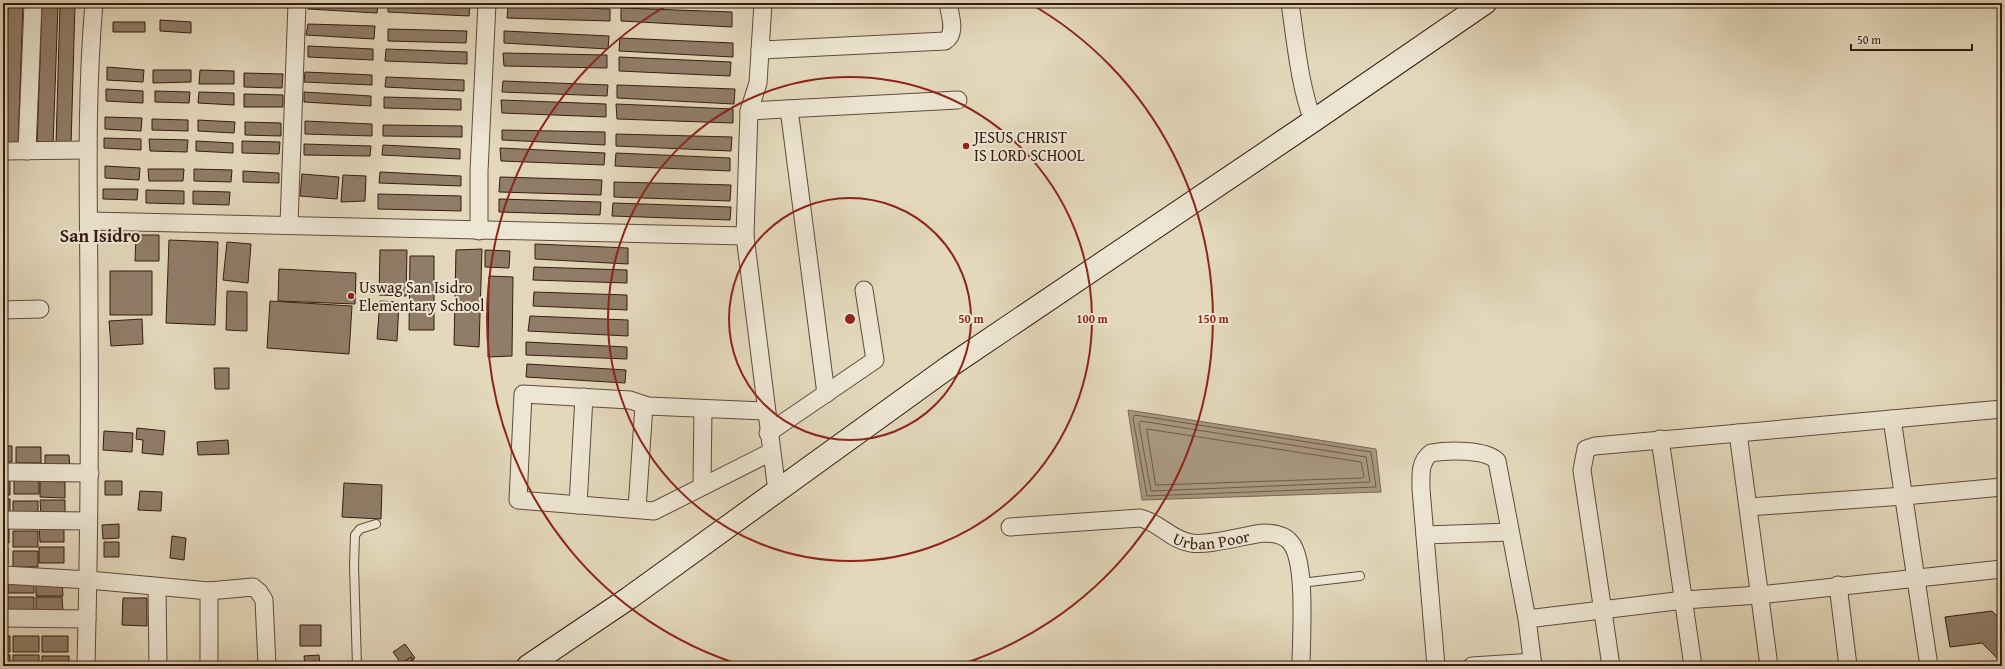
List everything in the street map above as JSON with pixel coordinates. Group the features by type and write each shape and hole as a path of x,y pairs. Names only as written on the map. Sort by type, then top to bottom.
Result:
{"street":[{"path":"27,151 33,3"},
{"path":"86,666 89,580 87,521 90,473 88,150 89,55 94,3"},
{"path":"288,224 297,3"},
{"path":"479,231 479,171 487,3"},
{"path":"763,3 758,83 749,111 745,236 776,492"},
{"path":"760,50 945,41 950,38 952,33 948,3"},
{"path":"1290,3 1300,78 1313,121"},
{"path":"528,666 629,598 950,366 1485,3"},
{"path":"749,111 958,100"},
{"path":"789,109 826,394"},
{"path":"3,151 88,150"},
{"path":"89,221 288,224 479,231 745,236"},
{"path":"768,433 875,360 864,290"},
{"path":"3,310 40,309"},
{"path":"766,411 644,405 630,400 523,394 518,500 654,510 771,452"},
{"path":"578,505 584,397"},
{"path":"638,509 644,405"},
{"path":"702,485 703,409"},
{"path":"1611,666 1582,470 1584,453 1592,446 2002,409"},
{"path":"1892,419 1917,577 1929,666"},
{"path":"1738,433 1769,666"},
{"path":"1660,439 1693,666"},
{"path":"1436,666 1421,470 1428,456 1436,452 1475,452 1489,455 1495,459 1500,474 1527,619 1533,664 1472,666"},
{"path":"3,472 90,473"},
{"path":"1748,507 1904,496 2002,487"},
{"name":"Urban Poor","path":"1010,527 1140,518 1150,520 1180,541 1193,543 1264,533 1278,534 1291,542 1298,554 1301,582 1301,666"},
{"path":"3,520 87,521"},
{"path":"1425,535 1510,532"},
{"path":"1527,619 1684,600 1759,595 2002,569"},
{"path":"3,575 89,580 209,592 253,587 259,592 264,600 267,666"},
{"path":"1838,586 1848,666"},
{"path":"157,587 158,666"},
{"path":"209,592 209,666"},
{"path":"3,618 87,619"}],"lane":[{"path":"357,666 354,573 355,535 360,529 376,524"},
{"path":"1301,582 1360,576"}],"water":[{"path":"1128,410 1376,449 1381,492 1142,500"}],"building":[{"path":"3,3 5,3 3,49"},
{"path":"309,3 378,3 377,13 308,9"},
{"path":"388,3 470,3 469,16 388,12"},
{"path":"665,3 733,3 733,6"},
{"path":"8,4 23,5 18,146 3,146"},
{"path":"42,4 58,5 53,145 37,144"},
{"path":"60,4 75,5 71,146 56,145"},
{"path":"508,6 610,9 610,21 507,18"},
{"path":"621,8 732,12 732,27 621,21"},
{"path":"160,20 191,22 191,33 160,31"},
{"path":"113,22 145,22 145,32 113,32"},
{"path":"308,24 375,26 374,39 306,35"},
{"path":"388,29 467,31 466,43 388,41"},
{"path":"504,31 609,36 608,49 504,43"},
{"path":"620,38 733,43 733,57 619,51"},
{"path":"308,46 373,49 373,60 308,57"},
{"path":"386,49 467,52 467,64 385,61"},
{"path":"503,53 607,55 607,68 504,66"},
{"path":"619,57 731,62 730,76 619,71"},
{"path":"107,67 144,70 143,82 107,80"},
{"path":"153,70 191,70 191,82 153,83"},
{"path":"200,70 234,71 234,84 199,84"},
{"path":"305,72 372,75 372,85 304,82"},
{"path":"244,73 283,74 282,88 244,87"},
{"path":"386,77 464,80 464,91 385,87"},
{"path":"503,81 608,85 607,96 502,92"},
{"path":"617,85 735,89 734,104 617,98"},
{"path":"106,89 143,91 143,103 106,101"},
{"path":"155,91 190,92 189,103 155,102"},
{"path":"199,92 234,93 234,105 198,103"},
{"path":"304,92 371,96 371,106 304,102"},
{"path":"244,94 283,95 283,107 244,107"},
{"path":"384,97 461,99 461,110 384,108"},
{"path":"501,100 606,104 606,117 502,113"},
{"path":"616,104 733,109 733,123 617,119"},
{"path":"105,117 142,118 141,131 105,129"},
{"path":"152,119 188,120 188,131 152,130"},
{"path":"198,120 235,122 234,133 198,131"},
{"path":"305,121 372,124 372,136 305,134"},
{"path":"245,122 281,123 281,136 245,135"},
{"path":"383,125 462,126 462,137 383,136"},
{"path":"502,130 605,132 605,145 502,140"},
{"path":"616,134 732,137 731,151 616,146"},
{"path":"104,138 141,139 141,150 104,148"},
{"path":"149,139 188,140 187,152 150,151"},
{"path":"196,141 233,143 233,153 196,151"},
{"path":"242,141 280,142 279,154 242,153"},
{"path":"304,144 371,146 370,156 304,155"},
{"path":"383,145 460,149 460,159 382,155"},
{"path":"500,148 605,153 604,165 501,161"},
{"path":"616,153 730,158 730,171 615,166"},
{"path":"105,166 140,168 139,180 105,178"},
{"path":"148,169 184,169 183,181 149,181"},
{"path":"194,169 232,170 231,182 194,181"},
{"path":"243,171 279,173 279,183 243,182"},
{"path":"380,172 461,176 461,186 379,183"},
{"path":"302,174 339,177 337,199 300,196"},
{"path":"343,175 366,176 365,201 341,202"},
{"path":"500,177 602,180 601,195 499,192"},
{"path":"614,182 731,185 730,201 614,197"},
{"path":"103,189 138,189 137,200 103,199"},
{"path":"146,190 184,191 184,204 146,203"},
{"path":"193,191 230,192 229,205 193,204"},
{"path":"378,194 461,196 461,211 378,209"},
{"path":"499,199 601,202 600,215 499,212"},
{"path":"613,203 731,207 730,220 612,216"},
{"path":"136,235 159,235 159,261 135,261"},
{"path":"169,240 218,242 215,325 166,323"},
{"path":"227,242 251,244 248,283 223,280"},
{"path":"535,244 628,248 628,264 535,259"},
{"path":"482,249 479,347 454,345 456,250"},
{"path":"380,250 407,250 406,296 379,295"},
{"path":"485,250 510,251 509,268 485,267"},
{"path":"410,256 434,256 434,330 409,330"},
{"path":"534,267 627,270 627,283 533,280"},
{"path":"279,269 356,273 355,304 278,301"},
{"path":"110,271 152,271 152,315 110,315"},
{"path":"489,276 513,277 512,356 488,357"},
{"path":"227,291 247,292 247,331 226,330"},
{"path":"534,292 627,295 627,310 533,306"},
{"path":"270,301 352,306 349,354 267,348"},
{"path":"380,301 399,302 397,341 377,339"},
{"path":"530,316 628,320 628,336 528,331"},
{"path":"142,319 143,344 111,346 109,321"},
{"path":"526,342 627,347 627,359 526,355"},
{"path":"527,364 626,370 625,383 526,377"},
{"path":"214,368 229,368 229,389 215,389"},
{"path":"137,428 165,431 163,455 142,453 143,440 136,439"},
{"path":"104,431 133,433 132,452 103,450"},
{"path":"228,440 229,454 198,455 197,442"},
{"path":"3,446 12,446 12,462 3,462"},
{"path":"16,447 41,447 41,463 16,463"},
{"path":"45,455 69,455 70,471 45,471"},
{"path":"14,478 39,478 39,494 14,494"},
{"path":"3,480 10,480 10,495 3,495"},
{"path":"40,481 65,482 65,498 40,497"},
{"path":"105,481 122,481 122,495 105,495"},
{"path":"344,483 382,485 381,519 342,517"},
{"path":"140,491 162,492 161,511 138,510"},
{"path":"3,499 10,499 10,516 3,516"},
{"path":"40,500 65,500 65,516 41,516"},
{"path":"13,501 38,501 38,517 13,517"},
{"path":"119,524 119,538 103,539 102,525"},
{"path":"39,526 64,526 64,542 40,542"},
{"path":"3,527 9,527 9,543 3,543"},
{"path":"13,531 38,531 38,547 13,547"},
{"path":"172,536 186,538 184,560 170,558"},
{"path":"104,542 119,542 119,557 104,557"},
{"path":"39,547 64,547 64,563 39,563"},
{"path":"3,548 8,548 8,564 3,564"},
{"path":"13,551 38,551 38,567 13,567"},
{"path":"8,576 34,578 34,593 8,593"},
{"path":"36,579 62,579 63,596 36,596"},
{"path":"7,597 34,597 34,613 8,613"},
{"path":"36,597 62,597 63,613 36,613"},
{"path":"123,598 147,598 147,626 122,625"},
{"path":"1992,611 2002,621 2002,663 1982,643 1950,647 1945,617"},
{"path":"300,625 321,625 321,646 300,646"},
{"path":"3,636 10,636 10,652 3,652"},
{"path":"13,636 39,636 39,652 13,652"},
{"path":"42,636 68,636 68,652 42,652"},
{"path":"405,644 415,658 403,666 393,652"},
{"path":"3,655 10,655 10,666 3,666"},
{"path":"13,655 39,655 39,666 13,666"},
{"path":"319,655 320,666 305,666 304,656"},
{"path":"42,656 69,656 69,666 42,666"},
{"path":"411,657 417,666 397,666"}],"place":[{"name":"JESUS CHRIST IS LORD SCHOOL","path":"966,146"},
{"name":"Uswag San Isidro Elementary School","path":"351,296"}],"district":[{"name":"San Isidro","path":"100,235"}]}
